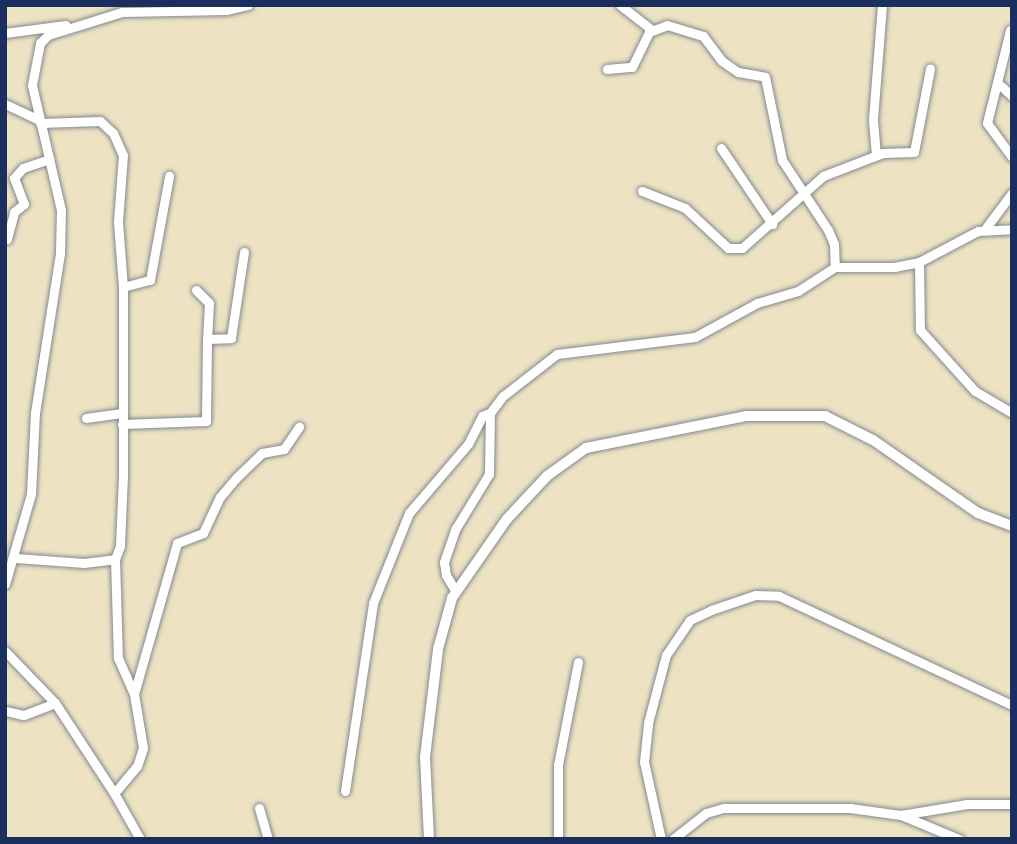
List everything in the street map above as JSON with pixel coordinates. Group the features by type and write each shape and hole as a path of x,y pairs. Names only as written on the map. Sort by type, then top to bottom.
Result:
{"main road":[{"path":"429,839 425,757 438,649 455,590 507,519 547,476 586,448 746,416 813,414 844,423 968,507 1012,526"}],"street":[{"path":"5,584 16,558 31,494 36,413 60,253 61,210 32,85 40,43 48,35 121,12 226,10 248,5"},
{"path":"620,5 652,29"},
{"path":"876,155 873,130 882,5"},
{"path":"5,33 80,24"},
{"path":"607,69 632,67 652,29 667,25 697,33 729,67 765,77 782,160 834,244 835,267"},
{"path":"1010,30 1000,85 988,129 1012,157"},
{"path":"642,191 685,208 733,249 743,248 823,176 876,155 914,152 930,69"},
{"path":"1000,85 1012,96"},
{"path":"5,104 40,121 95,120 113,133 124,161 118,222 123,287 120,546 115,559 118,658 134,694 142,755 114,793"},
{"path":"721,148 772,223"},
{"path":"7,239 15,212 24,204 13,178 23,168 49,159"},
{"path":"123,287 150,280 169,176"},
{"path":"455,590 446,575 444,562 456,528 489,474 490,414 503,396 554,355 643,346 704,334 757,303 798,291 835,267 859,263 894,267 919,262 985,229 1012,193"},
{"path":"985,229 1012,229"},
{"path":"207,339 232,338 244,252"},
{"path":"919,262 919,330 975,391 1012,413"},
{"path":"122,425 206,421 209,303 196,290"},
{"path":"86,418 122,413"},
{"path":"345,791 373,603 409,513 468,444 483,415 490,414"},
{"path":"134,694 177,542 203,533 220,497 248,465 261,453 284,449 299,427"},
{"path":"16,558 84,564 115,559"},
{"path":"661,839 644,762 648,723 666,654 688,621 711,610 755,595 779,596 1012,705"},
{"path":"5,651 55,703 114,793 140,839"},
{"path":"558,839 558,765 578,662"},
{"path":"5,710 23,715 55,703"},
{"path":"901,815 967,804 1012,804"},
{"path":"259,808 268,839"},
{"path":"673,839 706,813 724,808 850,808 901,815 959,839"}]}
